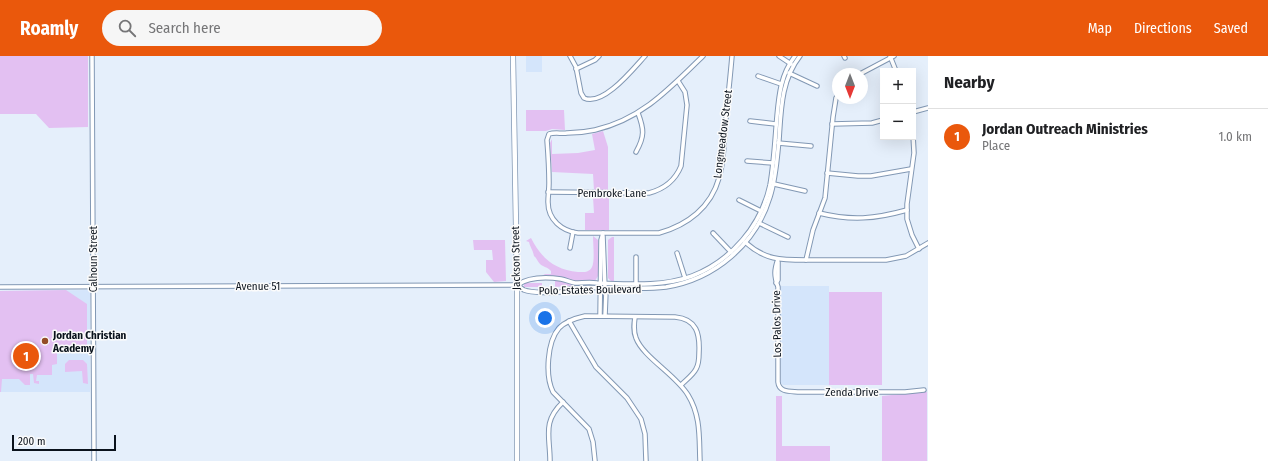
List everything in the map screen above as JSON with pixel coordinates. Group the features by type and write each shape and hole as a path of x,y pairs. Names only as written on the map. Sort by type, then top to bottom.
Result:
{"main road":[{"name":"Jackson Street","path":"513,56 517,285 517,461"}],"street":[{"name":"Calhoun Street","path":"92,56 94,461"},
{"path":"570,56 576,69 581,93 587,100 593,100 603,96 619,83 645,56"},
{"path":"576,69 595,60 599,56"},
{"path":"570,248 573,232 561,227 552,217 548,203 548,136 551,133 569,134 597,129 638,113 678,81 703,56"},
{"name":"Longmeadow Street","path":"573,232 650,233 669,230 692,218 700,211 710,198 717,185 721,170 732,56"},
{"path":"779,56 792,64"},
{"name":"Polo Estates Boulevard","path":"795,56 792,64 789,73 783,94 774,184 759,223 732,257 716,269 700,277 684,283 660,288 603,285 575,283 560,279 524,280 517,285 524,290 560,292 573,288 603,285 667,282 685,278 707,269 731,252 744,241 761,211 769,187 773,163 781,84 792,64 800,56"},
{"path":"868,70 892,56 895,68"},
{"path":"789,73 817,86"},
{"path":"758,76 781,84"},
{"name":"Pembroke Lane","path":"548,192 649,194 662,189 678,173 682,158 687,105 685,92 678,81"},
{"path":"806,260 813,230 825,198 835,104"},
{"path":"916,111 928,108"},
{"path":"636,152 643,132 638,113"},
{"path":"750,121 776,124"},
{"path":"832,124 880,121"},
{"path":"913,140 914,153 911,169 907,219 912,235 919,249"},
{"path":"778,143 811,146"},
{"path":"747,161 773,163"},
{"path":"827,173 872,176 911,169"},
{"path":"774,184 805,191"},
{"path":"739,200 761,211"},
{"path":"819,213 836,217 871,218 907,210"},
{"path":"759,223 788,237"},
{"path":"603,233 601,240 603,316"},
{"path":"713,233 731,252"},
{"path":"744,241 761,254 784,260 886,260 906,256 928,243"},
{"path":"677,253 685,278"},
{"path":"636,257 636,284"},
{"name":"Los Palos Drive","path":"778,259 775,280 778,287 778,382 781,389"},
{"name":"Avenue 51","path":"0,287 517,285"},
{"path":"595,461 593,442 589,430 554,392 550,385 548,377 549,359 554,337 558,329 569,321 581,317 603,316 680,318 690,321 694,326 700,344 698,364 694,373 681,385"},
{"path":"635,317 634,327 638,342 647,353 681,385 689,396 698,419 700,461"},
{"path":"569,321 596,367 627,398 641,419 645,434 646,461"},
{"name":"Zenda Drive","path":"781,389 784,391 800,392 905,392 924,390"},
{"path":"550,461 548,424 555,409 563,402"}],"shaded area":[{"path":"0,56 88,56 88,127 49,128 36,114 0,114"},
{"path":"526,56 542,56 542,72 526,72"},
{"path":"526,110 564,110 565,130 552,129 546,131 526,131"},
{"path":"603,131 608,147 608,190 594,190 593,174 552,172 550,143 552,139 552,154 578,153 595,150 592,134"},
{"path":"593,197 609,197 609,230 585,230 585,213 594,213"},
{"path":"593,236 598,240 598,276 595,281 576,281 560,277 542,276 545,274 551,274 551,271 539,263 534,256 529,242 526,241 531,238 544,257 556,266 570,271 584,272 588,271 593,264"},
{"path":"614,237 614,281 611,281 608,278 608,240"},
{"path":"473,240 505,240 506,281 494,282 486,272 486,260 493,260 492,250 474,250"},
{"path":"555,280 572,284 584,285 555,287"},
{"path":"524,283 542,283 542,287 524,287"},
{"path":"781,286 829,286 829,385 783,385 781,383"},
{"name":"Jordan Christian Academy","path":"66,290 87,304 86,349 79,352 68,352 64,347 59,347 57,349 57,364 52,365 52,375 37,375 36,381 39,381 39,384 34,383 33,374 30,374 30,385 25,385 19,379 2,379 0,392 0,291"},
{"name":"Jordan Christian Academy","path":"90,290 90,392 0,392 0,291"},
{"path":"829,292 882,292 882,385 829,385"},
{"path":"69,360 83,360 87,364 88,384 83,383 82,371 65,372 65,364"},
{"path":"927,392 927,461 882,461 882,396"},
{"path":"776,396 782,396 782,446 830,446 830,461 776,461"}],"place":[{"name":"Jordan Christian Academy","path":"45,341"},
{"name":"Jordan Outreach Ministries","path":"26,356"}]}
